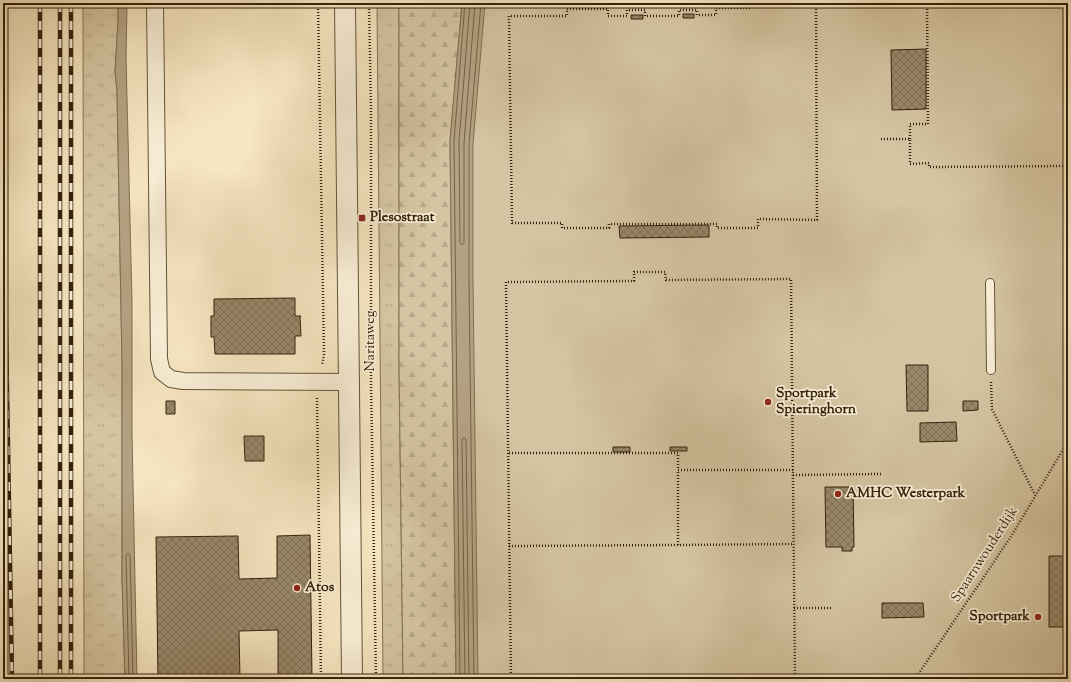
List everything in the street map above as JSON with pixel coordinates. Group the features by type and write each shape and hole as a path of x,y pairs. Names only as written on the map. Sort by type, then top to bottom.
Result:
{"street":[{"path":"155,3 159,360 162,372 171,379 183,382 348,382"},
{"name":"Naritaweg","path":"345,3 352,679"}],"lane":[{"path":"990,283 991,370"}],"path":[{"path":"318,3 324,355 317,382 321,679"},
{"name":"Naritaweg","path":"369,3 376,679"},
{"path":"751,3 751,8 716,8 716,15 697,15 697,10 679,10 679,16 645,16 645,10 627,10 627,16 608,16 608,9 568,9 568,16 509,16 512,223 562,223 562,228 609,228 609,224 717,224 717,228 758,228 758,220 817,220 816,3"},
{"path":"927,3 928,124 910,124 910,164 929,163 929,167 1068,166"},
{"path":"881,139 910,139"},
{"path":"511,679 506,282 634,281 634,272 666,272 666,280 791,279 795,679"},
{"path":"991,370 992,409 1035,495"},
{"name":"Spaarnwouderdijk","path":"915,679 1012,535 1068,441"},
{"path":"508,453 678,453 678,545"},
{"path":"678,470 793,470"},
{"path":"793,475 882,474"},
{"path":"510,546 794,544"},
{"path":"794,608 831,608"}],"green space":[{"path":"83,3 118,3 115,71 117,91 122,364 122,579 125,679 84,679"},
{"path":"377,3 399,3 399,365 403,679 383,679"},
{"path":"399,3 462,3 450,141 456,679 403,679 399,365"},
{"name":"Sportpark Spieringhorn","path":"478,3 1068,3 1068,679 470,679 465,125"}],"water":[{"path":"118,3 127,3 126,56 132,302 132,434 137,679 125,679 122,579 122,364 117,91 115,71"},
{"path":"462,3 485,3 473,144 473,281 478,679 456,679 450,141"}],"building":[{"path":"683,14 694,14 694,18 683,18"},
{"path":"631,15 643,15 643,19 631,19"},
{"path":"926,49 926,109 892,110 891,50"},
{"path":"709,225 709,237 620,238 619,226"},
{"path":"295,298 295,316 301,316 301,336 295,336 295,354 215,354 214,337 211,337 211,316 214,316 214,299"},
{"path":"906,365 928,365 928,411 907,411"},
{"path":"166,401 175,401 175,414 166,414"},
{"path":"963,401 978,401 978,410 963,411"},
{"path":"956,422 957,441 920,442 920,423"},
{"path":"244,436 264,436 264,461 245,461"},
{"path":"613,447 630,447 630,452 613,452"},
{"path":"670,447 687,447 687,451 670,451"},
{"path":"825,487 853,487 854,547 852,547 852,551 842,551 842,547 826,547"},
{"path":"310,535 312,679 278,679 278,630 239,631 240,679 158,679 156,537 238,536 239,579 277,578 277,536"},
{"path":"1049,556 1068,556 1068,627 1049,627"},
{"path":"882,603 923,603 924,617 882,618"}],"railway":[{"path":"40,3 40,679"},
{"path":"60,3 60,679"},
{"path":"71,3 71,679"},
{"path":"3,158 12,679"}],"place":[{"name":"Plesostraat","path":"362,218"},
{"name":"Sportpark Spieringhorn","path":"768,402"},
{"name":"AMHC Westerpark","path":"838,494"},
{"name":"Atos","path":"297,588"},
{"name":"Sportpark","path":"1038,617"}]}
